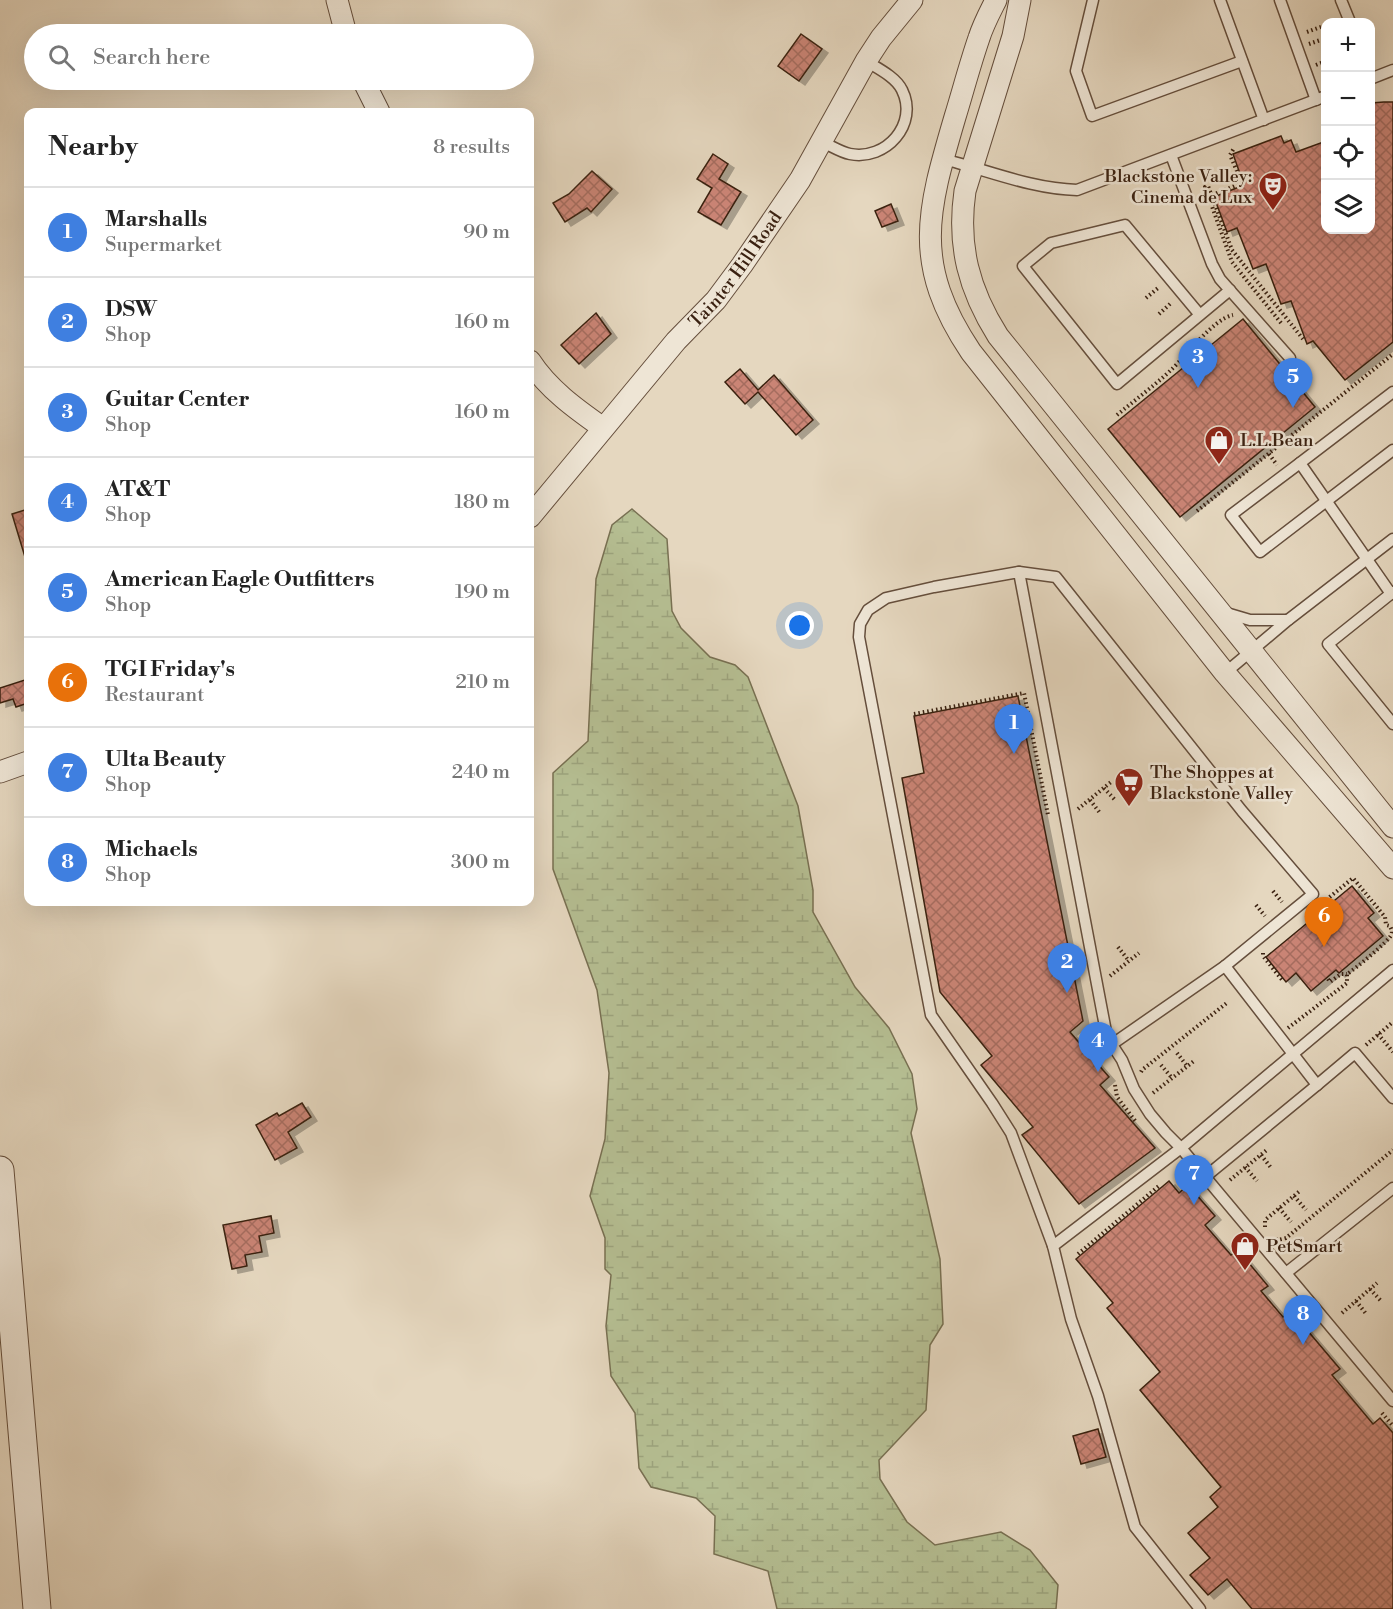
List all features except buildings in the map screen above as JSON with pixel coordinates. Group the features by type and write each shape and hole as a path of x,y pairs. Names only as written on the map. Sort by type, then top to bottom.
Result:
{"street":[{"path":"337,0 343,24"},
{"name":"Tainter Hill Road","path":"534,512 676,341 716,300 800,180 820,141 881,38 912,0"},
{"path":"996,0 979,36 943,159 931,209 929,237 935,278 954,326 971,352 1226,673 1393,868"},
{"path":"1020,0 1012,36 965,191 962,212 962,233 973,286 982,311 998,336 1393,827"},
{"path":"368,90 377,108"},
{"path":"534,366 551,387 579,412 603,428"},
{"path":"0,772 24,763"},
{"path":"0,1170 37,1609"}],"lane":[{"path":"1093,0 1076,72 1092,116 1242,61"},
{"path":"1220,0 1264,120"},
{"path":"943,159 1059,190 1077,190 1321,98 1293,37 1280,0"},
{"path":"1341,0 1348,18"},
{"path":"820,141 850,154 871,154 889,146 903,129 906,107 902,89 885,74 866,62"},
{"path":"1375,77 1393,70"},
{"path":"1171,155 1212,264 1220,279 1290,358"},
{"path":"1200,315 1125,225 1051,243 1023,266 1117,384 1200,315 1230,290"},
{"path":"1393,392 1231,515 1260,552 1393,450"},
{"path":"1300,463 1392,593 1328,644 1393,724"},
{"path":"1226,673 1287,620 1393,539"},
{"path":"1019,572 1107,1037 1122,1060 1134,1089 1150,1114 1393,1401"},
{"path":"1111,1045 1226,966 1313,894 1242,811 1056,577 1019,572 886,598 868,610 860,624 859,637 931,1015 1011,1133 1053,1246 1071,1319 1098,1396 1135,1527 1200,1609"},
{"path":"1221,611 1250,620 1287,620"},
{"path":"1226,966 1277,1036 1317,1085"},
{"path":"1053,1246 1181,1148 1393,970"},
{"path":"1204,1177 1355,1053 1393,1098"},
{"path":"1286,1273 1393,1188"}],"path":[{"path":"1293,37 1321,27"},
{"path":"1212,195 1242,183 1230,155 1233,148 1242,145"},
{"path":"1283,324 1232,262 1205,187 1208,186 1212,195 1232,250 1303,339"},
{"path":"1146,298 1158,288"},
{"path":"1159,314 1171,303"},
{"path":"1117,415 1172,369 1195,344 1223,320 1230,315 1240,315"},
{"path":"1197,512 1393,354"},
{"path":"914,714 1024,693 1050,826"},
{"path":"1076,811 1111,782"},
{"path":"1104,788 1116,801"},
{"path":"1090,800 1100,813"},
{"path":"1324,901 1353,878 1385,917 1386,925 1392,930 1391,937 1362,964 1330,982 1328,979"},
{"path":"1118,947 1129,961"},
{"path":"1264,951 1263,956 1283,981"},
{"path":"1106,970 1110,976 1139,953"},
{"path":"1277,1036 1347,983 1347,974"},
{"path":"1141,1075 1142,1070 1228,1002"},
{"path":"1363,1047 1393,1022"},
{"path":"1378,1034 1393,1052"},
{"path":"1177,1053 1187,1066"},
{"path":"1148,1089 1153,1093 1194,1060"},
{"path":"1161,1065 1172,1078"},
{"path":"1114,1079 1118,1097 1140,1127"},
{"path":"1230,1180 1268,1149"},
{"path":"1286,1238 1393,1150"},
{"path":"1261,1155 1272,1169"},
{"path":"1245,1167 1257,1181"},
{"path":"1078,1254 1164,1182"},
{"path":"1265,1220 1301,1190"},
{"path":"1294,1196 1306,1210"},
{"path":"1279,1208 1291,1222"},
{"path":"1342,1313 1377,1283"},
{"path":"1370,1289 1382,1302"},
{"path":"1356,1301 1367,1316"},
{"path":"1376,1405 1393,1426"}],"green space":[{"path":"632,509 667,539 672,611 681,628 710,657 735,665 748,677 798,806 813,890 813,912 855,987 889,1028 912,1074 917,1109 911,1133 940,1259 943,1324 930,1345 926,1410 879,1460 880,1479 907,1522 935,1545 1001,1532 1030,1550 1058,1585 1056,1609 777,1609 768,1571 714,1554 715,1516 696,1498 651,1487 639,1468 635,1413 611,1376 606,1326 611,1275 605,1269 605,1238 590,1196 605,1139 609,1073 597,990 553,869 553,773 588,741 596,579 612,525"}],"place":[{"name":"Blackstone Valley: Cinema de Lux","path":"1273,212"},
{"name":"Guitar Center","path":"1198,388"},
{"name":"American Eagle Outfitters","path":"1293,408"},
{"name":"L.L.Bean","path":"1219,466"},
{"name":"Marshalls","path":"1014,754"},
{"name":"The Shoppes at Blackstone Valley","path":"1129,808"},
{"name":"TGI Friday's","path":"1324,947"},
{"name":"DSW","path":"1067,993"},
{"name":"AT&T","path":"1098,1072"},
{"name":"Ulta Beauty","path":"1194,1205"},
{"name":"PetSmart","path":"1245,1272"},
{"name":"Michaels","path":"1303,1345"}]}
